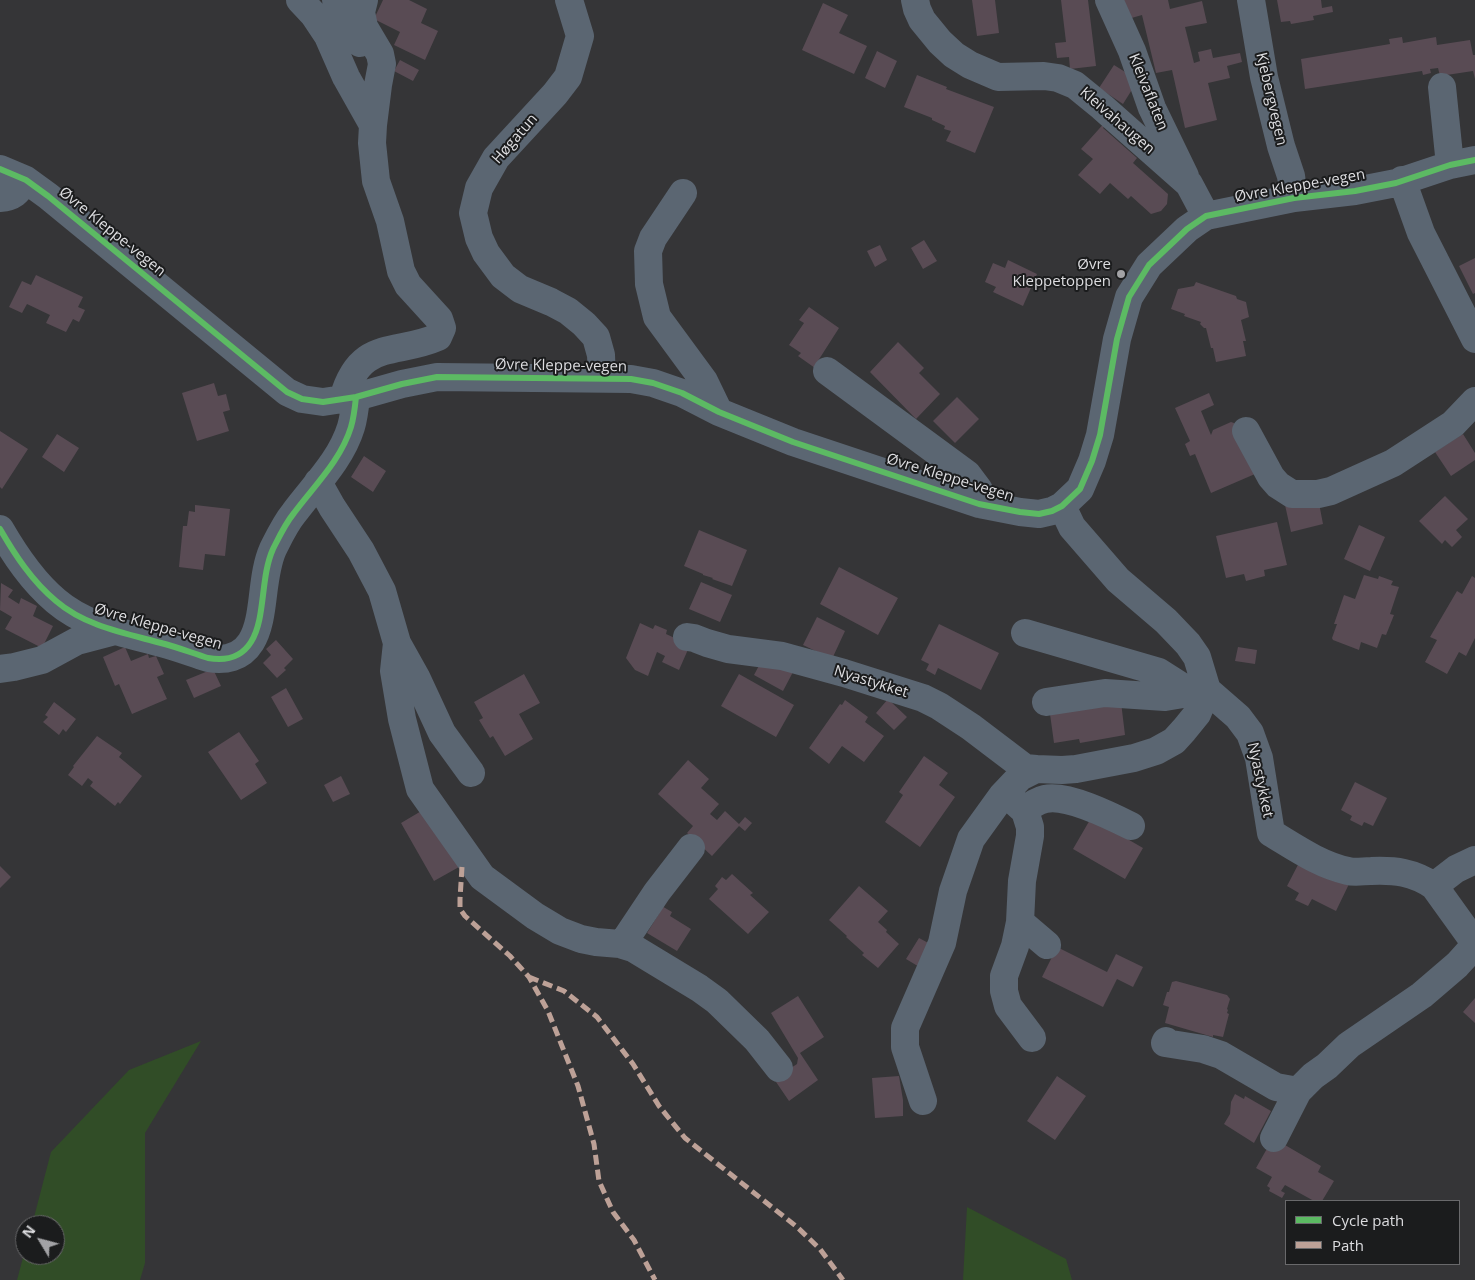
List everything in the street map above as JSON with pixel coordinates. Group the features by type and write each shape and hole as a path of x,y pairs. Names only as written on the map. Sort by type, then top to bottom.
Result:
{"street":[{"name":"Øvre Kleppe-vegen","path":"300,0 314,15 328,36 346,78 373,125"},
{"path":"336,0 358,38 373,72 379,76"},
{"name":"Øvre Kleppe-vegen","path":"0,529 23,566 56,601 94,624 208,658 221,660 232,658 243,652 251,642 257,626 266,568 272,550 292,514 337,456 351,428 355,411 347,385 354,374 371,357 392,348 430,341 438,337 442,328 439,319 408,285 401,271 390,221 376,180 373,125 382,64 380,54 364,27 361,12 364,0"},
{"name":"Høgatun","path":"569,0 580,36 568,77 555,94 496,158 479,188 473,213 479,238 486,253 503,276 520,289 568,311 596,338 601,355 602,378"},
{"name":"Kleivahaugen","path":"915,0 922,20 940,42 954,55 970,64 998,77 1044,76 1058,78 1075,85 1189,184 1206,216"},
{"name":"Kleivaflaten","path":"1109,0 1132,51 1152,108 1189,184"},
{"name":"Kjebergvegen","path":"1251,0 1264,77 1281,146 1291,176 1294,198"},
{"name":"Øvre Kleppe-vegen","path":"0,170 26,180 287,392 302,399 323,402 350,398 437,377 631,379 653,383 682,393 719,412 793,442 979,504 1039,514 1062,506 1080,489 1092,461 1100,435 1117,339 1129,297 1150,265 1186,229 1206,216 1294,198 1355,191 1396,182 1463,163 1442,86"},
{"path":"0,198 10,198 26,180"},
{"path":"1402,180 1421,233 1475,339"},
{"path":"683,193 659,228 650,245 648,252 650,293 657,317 704,381 719,412"},
{"name":"Øvre Kleppe-vegen","path":"827,371 968,474 979,490 979,504"},
{"path":"1246,431 1271,477 1278,485 1292,494 1318,494 1331,491 1393,463 1453,424 1475,400"},
{"path":"318,482 361,551 379,585 397,643 416,677 442,733 471,773"},
{"path":"1046,702 1105,693 1165,697 1199,692 1197,657 1188,644 1166,620 1118,580 1072,527 1062,506"},
{"name":"Øvre Kleppe-vegen","path":"0,668 14,667 42,660 77,641 116,631"},
{"name":"Nyastykket","path":"1025,633 1159,672 1199,692 1238,717 1250,733 1259,758 1272,833 1313,858 1349,872 1394,870 1411,874 1434,886 1475,944 1457,965 1422,995 1348,1045 1298,1091 1274,1138"},
{"name":"Nyastykket","path":"687,637 728,649 782,656 923,698 971,727 1025,768 1076,769 1134,758 1156,751 1174,741 1197,714 1203,702 1199,692"},
{"path":"397,643 394,671 402,719 420,790 482,878 560,932 596,942 620,944 648,956 717,1001 757,1040 779,1068"},
{"path":"923,1101 905,1046 905,1028 942,943 953,891 971,839 1015,802 1020,777 1036,769"},
{"path":"1015,802 1034,803 1046,798 1053,798 1099,810 1131,826"},
{"path":"1015,802 1030,827 1030,836 1022,881 1020,922 1015,946 1004,976 1004,991 1008,1006 1032,1038"},
{"path":"620,944 623,943 657,892 691,848"},
{"path":"1434,886 1456,869 1475,860"},
{"path":"1020,922 1047,946"},
{"path":"1166,1042 1164,1043 1203,1049 1221,1055 1276,1087 1298,1091"}],"green space":[{"path":"201,1041 145,1133 145,1263 140,1280 17,1280 21,1265 65,1265 65,1215 35,1215 51,1152 129,1070"},
{"path":"967,1207 1066,1259 1072,1280 963,1280"}],"building":[{"path":"383,0 409,0 427,9 421,23 438,31 425,60 394,45 400,32 374,19"},
{"path":"972,0 995,0 999,33 977,36"},
{"path":"1061,0 1088,0 1096,66 1070,69 1069,57 1057,58 1055,43 1066,42"},
{"path":"1123,0 1168,0 1170,9 1202,1 1207,23 1185,27 1194,63 1200,61 1198,52 1211,49 1213,58 1240,53 1242,62 1227,66 1230,78 1208,83 1217,120 1185,128 1172,70 1156,73 1142,15 1128,19"},
{"path":"1277,0 1321,0 1322,8 1332,6 1333,12 1313,16 1314,20 1291,24 1290,21 1281,22"},
{"path":"823,3 848,15 839,33 867,46 854,74 802,50"},
{"path":"1402,37 1403,43 1436,37 1437,45 1470,40 1473,55 1475,55 1475,79 1473,71 1440,76 1438,68 1430,69 1431,73 1423,75 1422,71 1305,89 1301,59 1390,44 1389,39"},
{"path":"877,51 897,61 885,88 865,78"},
{"path":"400,60 419,70 413,81 394,71"},
{"path":"1114,65 1138,80 1123,104 1099,88"},
{"path":"917,75 947,87 946,89 994,107 975,153 946,141 951,131 944,129 945,126 932,120 932,118 904,107"},
{"path":"1107,120 1109,121 1103,128 1137,158 1133,163 1168,194 1167,204 1161,211 1151,214 1131,196 1128,199 1110,183 1100,194 1078,175 1093,159 1081,149"},
{"path":"924,240 937,261 923,269 911,248"},
{"path":"880,245 887,260 875,267 867,251"},
{"path":"1475,258 1475,293 1473,294 1459,266"},
{"path":"1008,260 1037,274 1023,306 993,292 996,287 985,282 993,263 1005,268"},
{"path":"36,275 83,297 78,307 85,310 79,322 73,319 66,332 46,323 50,315 27,304 22,313 9,307 22,281 31,285"},
{"path":"1196,282 1236,296 1237,299 1246,302 1249,317 1241,320 1246,341 1243,341 1246,356 1216,362 1206,328 1200,324 1201,322 1171,309 1178,289 1194,286"},
{"path":"809,307 839,328 815,368 798,356 801,353 789,345 804,323 799,320"},
{"path":"898,342 924,368 919,373 940,394 916,419 870,372"},
{"path":"214,383 218,396 226,394 230,410 223,412 229,431 197,441 182,393"},
{"path":"1209,393 1214,405 1201,411 1211,435 1213,430 1231,422 1234,423 1255,474 1211,493 1195,454 1190,456 1185,444 1190,441 1175,408"},
{"path":"957,397 979,419 955,443 933,421"},
{"path":"0,431 28,449 2,489 0,487"},
{"path":"57,434 79,448 64,472 42,457"},
{"path":"1463,434 1475,453 1475,460 1451,476 1435,452"},
{"path":"364,456 386,471 373,492 351,477"},
{"path":"1445,496 1468,519 1456,530 1462,537 1452,547 1445,540 1442,544 1419,521"},
{"path":"1318,498 1323,524 1291,532 1285,505"},
{"path":"195,505 230,509 225,556 205,554 203,570 179,567 183,526 187,526 189,511 195,512"},
{"path":"1277,522 1287,565 1264,570 1265,576 1246,581 1244,574 1226,578 1216,536"},
{"path":"1359,525 1385,537 1370,571 1344,559"},
{"path":"699,530 747,550 732,586 684,566"},
{"path":"839,567 898,598 878,635 820,604"},
{"path":"1364,575 1378,579 1379,576 1393,581 1391,585 1399,587 1390,614 1394,615 1386,635 1382,634 1377,648 1361,642 1359,650 1332,638 1337,624 1334,624 1344,595 1355,599"},
{"path":"1472,576 1475,578 1475,638 1466,656 1459,652 1447,674 1425,662 1437,640 1430,637 1457,591 1462,594"},
{"path":"701,582 732,595 720,622 689,609"},
{"path":"1,583 13,590 8,597 19,604 21,598 37,606 33,616 53,626 42,648 5,629 12,617 0,610"},
{"path":"817,617 845,631 832,659 803,645"},
{"path":"640,623 653,629 655,625 667,630 666,634 690,645 679,670 662,662 665,656 657,652 648,676 635,670 626,658"},
{"path":"939,624 999,653 981,690 938,668 935,675 926,670 929,664 921,660"},
{"path":"276,640 293,659 284,668 286,670 277,678 263,663 271,655 266,649"},
{"path":"125,647 131,661 148,654 149,658 156,656 164,674 157,677 167,699 132,714 119,684 115,686 103,657"},
{"path":"1238,647 1257,650 1255,664 1235,661"},
{"path":"764,656 793,672 783,691 754,675"},
{"path":"213,669 221,686 194,698 186,680"},
{"path":"524,674 540,703 519,714 533,739 505,756 493,736 490,738 479,720 483,718 474,702"},
{"path":"739,674 794,705 776,737 721,706"},
{"path":"286,688 303,719 288,727 271,697"},
{"path":"888,699 907,717 894,730 876,713"},
{"path":"845,700 868,717 865,722 884,736 864,762 842,746 829,764 809,748 840,704 842,705"},
{"path":"54,702 76,719 66,732 63,729 59,735 43,722 48,717 45,715"},
{"path":"1121,702 1125,735 1080,743 1079,739 1054,743 1050,714"},
{"path":"239,732 259,761 255,764 267,783 241,800 208,752"},
{"path":"97,736 122,753 119,757 142,776 120,804 118,802 115,806 90,786 93,782 88,778 82,786 68,775"},
{"path":"924,756 948,773 939,785 955,797 920,847 885,822 903,795 899,792"},
{"path":"688,760 709,779 701,788 719,804 710,814 717,820 725,811 739,824 745,817 752,823 745,831 739,826 712,856 687,833 693,826 658,794"},
{"path":"341,776 350,794 333,802 324,785"},
{"path":"1355,782 1387,798 1373,826 1364,822 1362,826 1350,820 1352,816 1341,810"},
{"path":"423,810 459,867 434,881 401,823"},
{"path":"1091,818 1143,848 1125,879 1073,849"},
{"path":"1301,859 1349,884 1336,911 1312,899 1308,906 1295,900 1299,893 1287,886"},
{"path":"0,866 11,877 0,888"},
{"path":"732,874 753,893 750,895 769,912 748,934 709,899 718,889 715,886 722,877 726,880"},
{"path":"859,886 888,911 878,922 899,944 878,968 862,955 864,953 829,920"},
{"path":"660,905 672,912 670,916 691,929 677,951 647,933 660,912 657,910"},
{"path":"919,938 934,946 921,968 906,959"},
{"path":"1057,947 1107,972 1116,954 1143,967 1133,987 1117,979 1103,1007 1042,977"},
{"path":"1176,981 1227,995 1230,999 1227,1009 1229,1014 1223,1037 1213,1035 1213,1037 1165,1023 1169,1007 1163,1005 1172,982"},
{"path":"798,996 824,1037 800,1053 818,1080 789,1101 774,1079 797,1064 798,1058 771,1013"},
{"path":"1475,998 1475,1023 1463,1012"},
{"path":"899,1076 903,1100 903,1116 875,1118 872,1078"},
{"path":"1057,1076 1086,1096 1055,1140 1027,1121"},
{"path":"1235,1094 1244,1099 1245,1096 1271,1111 1254,1143 1224,1124 1230,1114 1231,1102"},
{"path":"1273,1138 1321,1166 1318,1172 1334,1181 1323,1200 1312,1200 1285,1185 1281,1191 1285,1193 1282,1198 1269,1191 1270,1188 1267,1186 1272,1177 1256,1168"}],"marked path":[{"path":"462,867 460,909 465,916 510,956 529,977 548,1011 578,1086 594,1144 599,1181 613,1212 634,1240 655,1280"},
{"path":"529,977 564,991 597,1017 633,1064 659,1106 685,1138 797,1227 820,1249 843,1280"}],"cycle path":[{"path":"0,169 26,180 48,196 287,392 302,399 323,402 356,397 402,384 437,377 631,379 653,383 682,393 719,412 793,442 979,504 1039,514 1062,506 1080,489 1092,461 1100,435 1117,339 1129,297 1149,265 1187,229 1206,216 1294,198 1355,191 1396,183 1450,165 1475,160"},
{"path":"0,529 18,558 39,585 67,610 79,617 106,628 173,646 208,658 232,657 247,647 256,632 266,572 273,549 291,517 341,451 351,427 356,397"}],"place":[{"name":"Øvre Kleppetoppen","path":"1121,274"}]}
